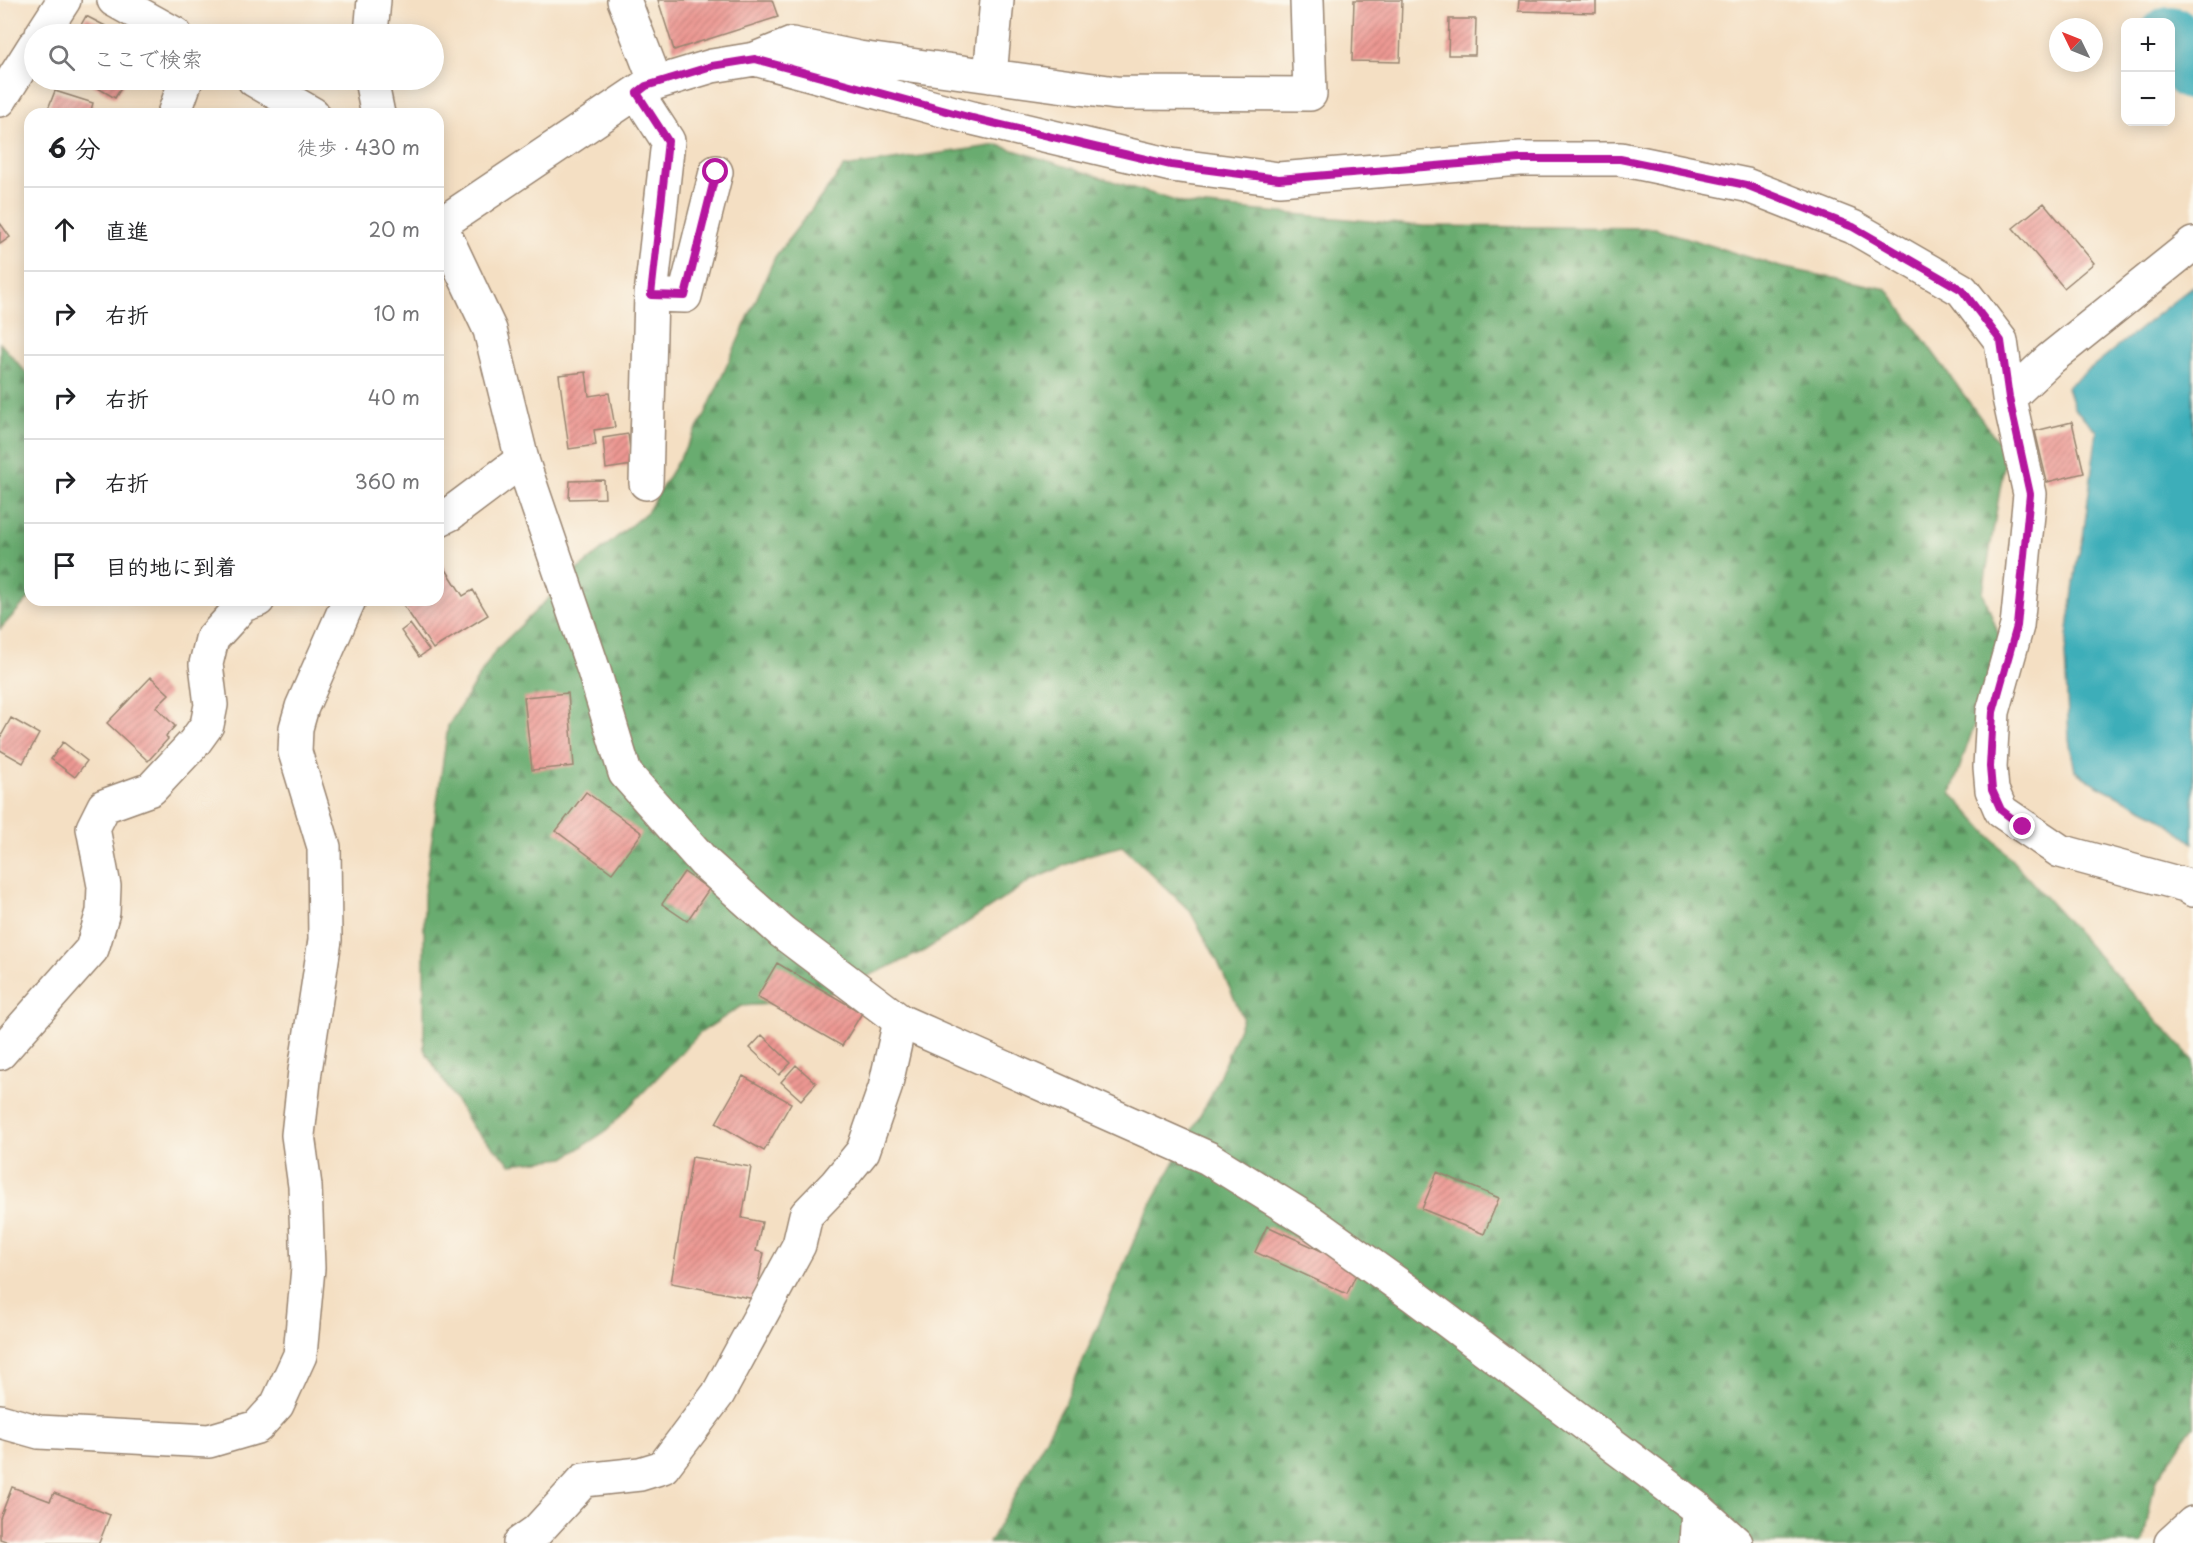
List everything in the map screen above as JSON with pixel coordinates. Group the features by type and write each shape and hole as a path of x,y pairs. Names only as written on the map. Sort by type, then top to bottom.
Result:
{"street":[{"path":"48,24 64,0"},
{"path":"114,0 157,24"},
{"path":"372,24 374,0"},
{"path":"624,0 647,88 668,141 651,295 646,483"},
{"path":"990,76 998,0"},
{"path":"444,219 647,88 712,66 755,59 792,44 859,57 1116,93 1310,94 1307,0"},
{"path":"755,59 972,118 1171,165 1279,179 1520,159 1620,159 1746,185 1853,227 1962,290 2001,341 2009,398 2030,494 2017,626 1993,712 1990,767 1992,790 2001,810 2060,851 2185,885 2193,890"},
{"path":"0,100 24,62"},
{"path":"176,108 182,90"},
{"path":"271,90 303,108"},
{"path":"373,90 377,108"},
{"path":"651,295 685,296 716,172"},
{"path":"444,231 490,330 522,460 594,671 625,773 704,862 782,932 900,1021 1208,1158 1311,1222 1422,1302 1698,1509 1736,1543"},
{"path":"2009,398 2050,359 2193,244"},
{"path":"444,517 522,460"},
{"path":"0,1053 92,949 103,912 104,886 93,828 104,806 151,789 194,743 207,725 211,705 206,664 212,639 242,606"},
{"path":"0,1421 39,1432 209,1441 257,1427 277,1405 300,1355 308,1268 305,1186 298,1135 305,1071 325,940 324,847 295,752 296,728 302,707 346,606"},
{"path":"520,1543 537,1530 584,1480 640,1474 663,1467 718,1395 800,1245 806,1215 863,1151 885,1088 900,1021"},
{"path":"1696,1543 1698,1509"},
{"path":"2171,1543 2193,1523"}],"green space":[{"path":"998,145 1185,204 1422,226 1655,228 1780,267 1887,289 2006,453 1983,592 2002,644 1951,793 2193,1060 2193,1426 2155,1482 2143,1543 989,1543 1065,1403 1144,1217 1212,1094 1243,1018 1217,960 1190,911 1122,846 1088,855 1030,881 924,951 812,1001 741,1006 700,1033 606,1131 565,1158 511,1164 472,1127 424,1049 424,894 448,726 495,651 575,572 648,511 704,417 775,257 844,167"},
{"path":"0,343 24,370 24,603 0,629"}],"water":[{"path":"2193,286 2193,843 2158,816 2095,784 2075,771 2069,739 2065,653 2097,431 2074,408 2067,387"}],"building":[{"path":"658,0 772,0 778,17 674,50"},
{"path":"1354,0 1402,0 1400,62 1352,61"},
{"path":"1519,0 1596,0 1596,13 1518,11"},
{"path":"86,16 102,24 82,24"},
{"path":"1449,19 1476,19 1475,55 1448,55"},
{"path":"101,90 120,90 115,98"},
{"path":"55,91 93,103 92,108 48,108"},
{"path":"2044,203 2094,263 2064,288 2013,228"},
{"path":"0,223 10,237 0,244"},
{"path":"586,372 589,396 609,393 615,427 594,430 596,445 569,449 559,375"},
{"path":"2072,422 2084,473 2047,482 2035,431"},
{"path":"628,434 632,465 606,469 603,438"},
{"path":"604,480 605,498 569,499 570,481"},
{"path":"444,566 463,596 473,590 488,615 433,649 404,606 444,606"},
{"path":"410,624 429,650 419,657 401,631"},
{"path":"151,677 169,694 156,707 175,726 166,736 168,739 148,761 107,723"},
{"path":"568,693 574,766 532,770 524,697"},
{"path":"11,718 39,734 23,763 0,750 0,738"},
{"path":"63,742 87,761 75,777 51,759"},
{"path":"586,792 642,833 612,873 556,831"},
{"path":"684,872 709,889 687,921 662,904"},
{"path":"777,963 862,1013 842,1046 757,997"},
{"path":"762,1035 791,1063 779,1075 750,1048"},
{"path":"796,1065 816,1083 801,1100 781,1082"},
{"path":"743,1076 791,1103 764,1151 716,1123"},
{"path":"692,1157 751,1167 742,1218 762,1222 756,1251 764,1253 755,1299 671,1283"},
{"path":"1437,1172 1499,1198 1484,1234 1422,1209"},
{"path":"1267,1226 1359,1268 1347,1294 1255,1252"},
{"path":"12,1487 50,1501 54,1493 110,1515 99,1543 11,1543 0,1539 0,1518"}],"waterway":[{"path":"2175,45 2193,68"}],"route":[{"path":"716,172 685,296 651,295 668,141 637,93 646,86 712,66 755,59 972,118 1171,165 1279,179 1520,159 1620,159 1746,185 1853,227 1962,290 2001,341 2009,398 2030,494 2017,626 1993,712 1990,767 1992,790 2001,810 2023,827"}]}
